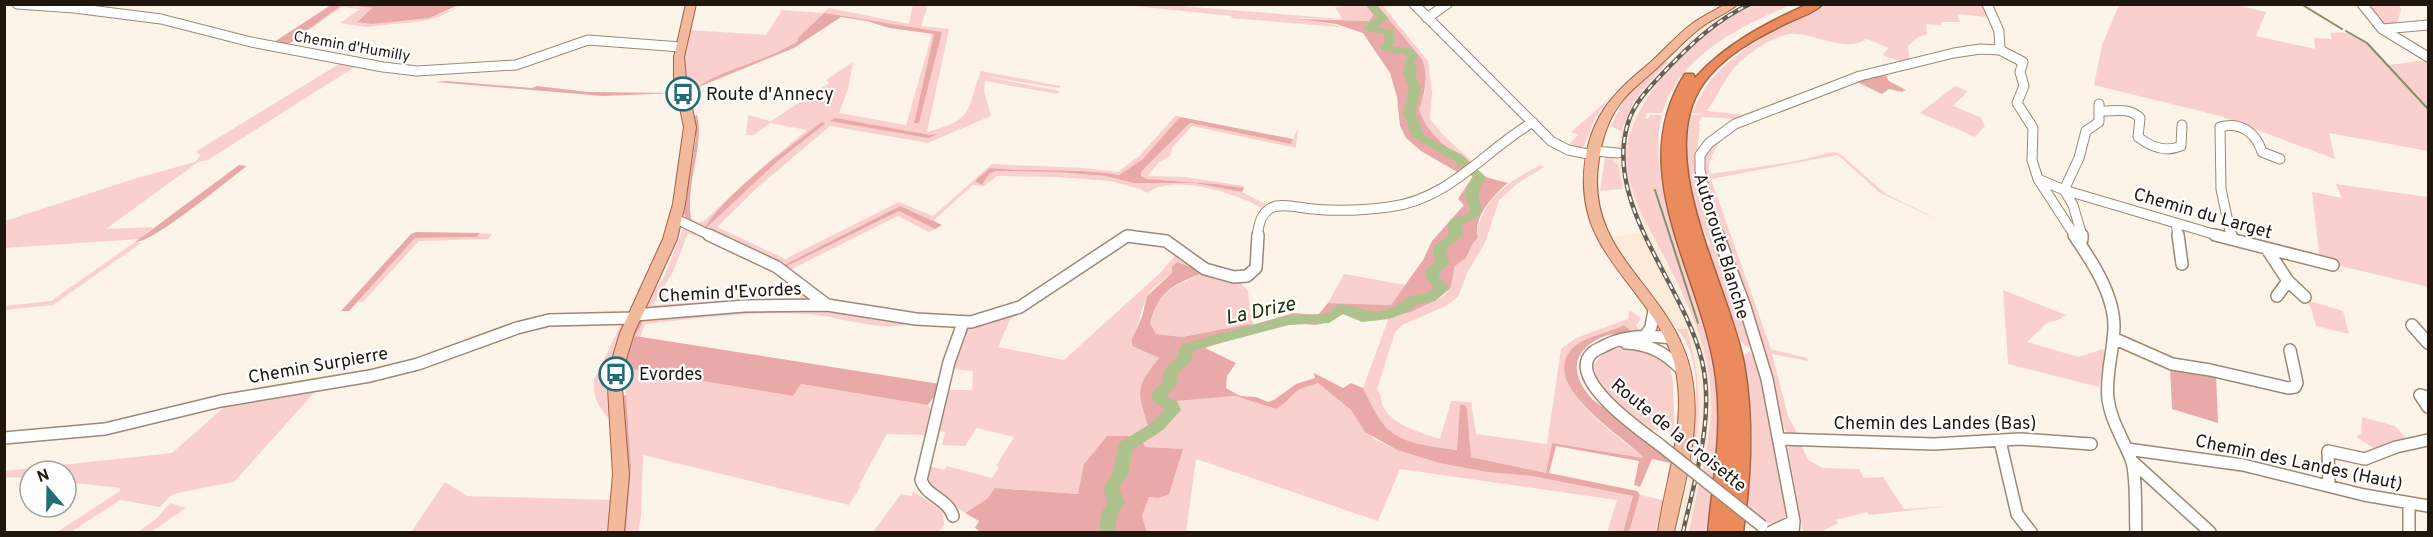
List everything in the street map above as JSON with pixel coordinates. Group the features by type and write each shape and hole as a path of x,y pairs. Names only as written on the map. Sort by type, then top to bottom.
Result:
{"highway":[{"name":"Autoroute Blanche","path":"1717,532 1726,476 1728,417 1725,386 1712,320 1670,184 1665,153 1666,134 1677,96 1690,76 1703,62 1737,37 1802,4"},
{"name":"Autoroute Blanche","path":"1734,532 1743,445 1739,384 1725,322 1683,191 1676,150 1678,128 1690,95 1701,78 1717,61 1760,32 1818,4"}],"main road":[{"path":"616,532 621,475 616,374 620,352 670,238 676,219 690,127 680,80 681,47 691,4"},
{"path":"1666,532 1685,435 1687,401 1684,373 1672,339 1609,245 1595,218 1590,195 1594,153 1604,118 1620,96 1696,26 1733,4"}],"street":[{"name":"Chemin d'Humilly","path":"17,4 61,6 161,19 250,42 383,67 417,70 516,66 588,40 681,47"},
{"path":"1414,4 1557,145 1594,153 1618,153"},
{"path":"1427,18 1447,4"},
{"path":"1987,4 1999,31 2000,50"},
{"path":"2362,4 2382,29 2428,57"},
{"path":"2382,29 2428,25"},
{"path":"1768,530 1794,527 1780,439 1759,350 1704,193 1700,163 1702,152 1735,123 1854,78 1954,52 1980,49 2000,50 2022,61 2020,72 2024,87 2017,103 2033,128 2032,160 2038,179 2092,262 2111,305 2114,325 2107,386 2108,401 2117,432 2130,455 2210,532"},
{"path":"2077,240 2082,239 2082,236 2073,205 2064,190 2079,158 2086,131 2100,122 2099,108 2109,112 2121,109 2135,113 2140,118 2137,136 2148,144 2160,148 2173,149 2181,146 2182,125"},
{"name":"Chemin d'Evordes","path":"634,317 744,306 827,305 878,314 963,323 986,319 1020,307 1127,236 1166,241 1205,269 1234,277 1247,276 1256,268 1258,230 1264,215 1270,208 1281,206 1324,211 1409,203 1430,196 1533,123"},
{"path":"2229,239 2231,234 2221,189 2221,126 2232,125 2248,131 2258,139 2262,152 2280,159"},
{"name":"Chemin du Larget","path":"2038,179 2064,190 2229,239 2333,265"},
{"name":"Chemin d'Evordes","path":"676,219 772,264 790,275 827,305"},
{"path":"2176,223 2182,264"},
{"path":"2267,249 2288,281 2305,297"},
{"path":"2277,296 2288,281"},
{"path":"1647,340 1654,310"},
{"name":"Chemin Surpierre","path":"4,438 105,429 221,401 370,376 418,364 517,328 549,320 634,317"},
{"path":"953,516 951,509 926,490 921,480 949,362 963,323"},
{"path":"2412,325 2428,344"},
{"path":"2113,338 2172,364 2210,370 2288,388 2295,387 2297,383 2290,351"},
{"name":"Route de la Croisette","path":"1672,339 1614,343 1592,354 1587,364 1589,378 1603,399 1768,530"},
{"name":"Route de la Croisette","path":"1647,340 1665,353 1684,373"},
{"path":"2428,397 2420,395 2428,407"},
{"name":"Chemin des Landes (Bas)","path":"1780,439 1934,444 2020,439 2091,444"},
{"path":"2329,486 2328,451 2366,459 2396,447 2428,440"},
{"path":"2000,441 2017,514 2031,532"},
{"path":"2130,455 2136,532"},
{"name":"Chemin des Landes (Haut)","path":"2130,455 2242,465 2428,506"},
{"path":"2409,503 2409,532"}],"shaded area":[{"path":"458,4 430,18 373,24 357,22 372,8 349,5"},
{"path":"913,4 928,5 921,26 949,29 927,132 954,123 961,118 970,105 981,71 1061,86 1059,88 983,76 1060,91 1057,94 985,81 984,91 991,116 928,143 830,126 757,188 717,227 785,259 899,202 933,216 992,164 1084,168 1118,172 1140,155 1176,115 1181,117 1143,159 1119,175 1087,171 990,168 982,184 989,174 996,171 1056,172 1105,176 1134,183 1194,183 1242,192 1266,204 1262,208 1221,191 1188,185 1159,187 1147,193 1110,181 997,176 984,186 973,185 934,220 942,225 900,206 782,266 705,229 779,160 826,123 822,122 745,184 705,227 697,224 705,220 761,168 807,130 770,123 754,135 746,135 748,115 771,121 829,83 826,80 853,62 848,89 839,113 906,125 932,34 934,34 914,122 942,32 824,14 800,40 783,52 702,84 696,88 695,93 690,94 684,70 689,30 766,35 782,10 823,13 829,8 909,24"},
{"path":"1115,4 1169,5 1342,19 1335,7 1366,4 1373,15 1369,21 1298,18 1343,27 1338,27 1232,18 1231,16"},
{"path":"1830,4 1983,5 1987,17 1957,14 1960,22 1941,22 1941,25 1926,24 1927,35 1918,37 1908,46 1910,61 1905,63 1882,55 1889,48 1866,39 1847,44 1794,34 1785,35 1761,46 1746,56 1729,75 1707,111 1747,115 1737,119 1702,117 1698,123 1700,124 1696,163 1753,343 1752,346 1747,347 1738,339 1707,246 1710,244 1698,219 1690,187 1684,132 1688,133 1691,115 1704,114 1692,113 1705,88 1731,60 1781,27"},
{"path":"331,5 342,5 286,46 274,42"},
{"path":"342,5 373,8 358,20 373,24 430,18 462,5 439,17 423,21 366,27 340,23 360,9 342,7 286,46"},
{"path":"1366,5 1377,5 1422,59 1425,84 1419,110 1434,134 1447,147 1471,164 1459,173 1421,151 1406,138 1400,126 1397,97 1390,73 1363,33 1336,24 1298,19 1369,21 1373,15"},
{"path":"1377,5 1382,5 1428,61 1432,92 1430,119 1442,134 1473,162 1471,164 1439,141 1425,125 1419,110 1426,83 1422,59"},
{"path":"1743,5 1757,5 1721,21 1689,50 1643,102 1628,142 1627,170 1637,204 1696,327 1707,360 1711,390 1710,427 1689,532 1677,532 1695,448 1700,392 1687,329 1677,329 1611,237 1642,232 1630,208 1613,156 1618,154 1624,121 1639,93 1702,28"},
{"path":"1757,5 1791,5 1751,23 1697,59 1682,75 1662,113 1647,113 1645,118 1648,119 1650,115 1662,115 1658,143 1665,202 1710,350 1717,416 1714,482 1702,473 1711,404 1704,351 1686,301 1637,204 1628,173 1626,155 1630,133 1640,110 1673,65 1715,27"},
{"path":"2119,5 2236,5 2266,12 2256,36 2315,49 2314,38 2332,39 2330,33 2340,32 2357,36 2363,40 2388,65 2428,60 2428,151 2329,133 2335,159 2220,116 2094,85 2102,45"},
{"path":"2366,5 2399,5 2401,10 2397,24 2385,25"},
{"path":"824,13 942,32 919,123 914,123 934,34 889,28 867,21 841,17 794,48 696,88 721,74 774,54 799,40 797,39"},
{"path":"344,61 358,65 208,160 198,162 106,229 154,227 139,239 5,248 5,221 137,178 195,162 201,155 195,152"},
{"path":"1664,61 1668,62 1635,99 1621,131 1611,126 1625,98"},
{"path":"1884,73 1889,81 1906,90 1902,92 1889,89 1882,94 1857,82"},
{"path":"435,82 532,88 537,86 589,92 678,93 603,96"},
{"path":"1955,86 1968,91 1953,106 1980,117 1985,126 1975,137 1920,113"},
{"path":"1610,98 1596,116 1584,146 1581,148 1568,145 1578,135 1571,132"},
{"path":"1775,110 1725,135 1711,158 1710,174 1792,162 1833,152 1840,154 1886,194 1943,222 1880,193 1838,155 1711,179 1771,349 1807,358 1808,361 1772,354 1788,416 1798,435 1787,432 1782,425 1761,340 1724,244 1707,189 1704,167 1706,153 1718,138 1736,126"},
{"path":"697,115 699,138 691,192 691,219 705,227 729,198 759,171 822,122 826,123 779,160 705,229 686,219 684,213 696,138 695,116"},
{"path":"1180,117 1293,139 1291,144 1190,123 1141,172 1141,176 1147,179 1217,184 1244,188 1242,192 1194,183 1134,183 1105,176 1056,172 996,171 989,174 982,185 975,181 990,168 1119,175 1143,159"},
{"path":"835,118 930,135 938,134 928,138 830,121"},
{"path":"1190,123 1291,144 1298,128 1296,148 1192,126 1172,148 1170,156 1159,162 1148,176 1185,177 1244,186 1244,188 1147,179 1141,176 1141,172"},
{"path":"1613,156 1614,163 1618,164 1623,189 1600,191 1605,157"},
{"path":"239,165 247,166 157,233 135,242"},
{"path":"1540,165 1544,167 1517,184 1499,200 1485,243 1468,271 1458,297 1446,306 1402,325 1395,332 1377,390 1382,404 1395,420 1409,428 1440,439 1451,401 1471,402 1476,434 1547,444 1561,349 1576,338 1628,319 1629,311 1641,318 1636,326 1640,330 1632,332 1624,325 1598,336 1567,357 1566,374 1570,387 1588,410 1645,458 1552,443 1546,473 1471,457 1465,405 1460,405 1458,450 1426,445 1406,440 1388,429 1376,413 1363,388 1389,317 1411,312 1445,295 1450,289 1455,266 1466,258 1478,238 1477,231 1480,221 1490,202 1512,181"},
{"path":"1473,168 1485,177 1508,183 1490,201 1481,215 1478,223 1478,238 1466,258 1455,266 1450,289 1434,301 1411,312 1373,320 1362,321 1343,314 1315,325 1285,322 1205,348 1236,363 1227,376 1226,388 1240,396 1256,397 1268,402 1296,384 1315,378 1314,373 1343,388 1351,383 1363,388 1376,413 1388,429 1405,440 1416,443 1457,450 1460,405 1465,405 1471,457 1546,473 1552,443 1644,458 1588,409 1574,394 1566,378 1565,362 1573,348 1584,340 1624,325 1632,332 1604,336 1583,350 1577,365 1580,382 1592,399 1671,460 1670,463 1652,459 1640,487 1634,485 1639,461 1556,446 1549,473 1637,491 1640,495 1629,532 1623,532 1633,496 1532,476 1487,472 1439,463 1397,450 1365,432 1351,410 1318,383 1300,389 1276,409 1235,396 1177,401 1180,408 1177,412 1149,430 1140,392 1145,377 1159,358 1132,346 1132,339 1142,317 1147,296 1172,273 1172,266 1177,262 1204,272 1176,285 1163,295 1150,323 1156,334 1182,337 1249,324 1254,325 1293,313 1318,315 1328,303 1391,305 1423,260 1432,241 1464,205 1458,199 1473,176 1467,172"},
{"path":"2336,184 2428,197 2428,287 2320,261 2312,192 2342,198"},
{"path":"900,206 942,225 935,229 899,211 785,267 782,266"},
{"path":"899,211 935,229 929,232 898,216 790,270 785,267"},
{"path":"684,227 774,270 818,303 644,311 651,295 664,277","holes":["688,233 764,267 778,276 801,299 653,305 673,272"]},
{"path":"416,232 480,233 477,237 415,238 349,311 341,311 411,234"},
{"path":"480,233 492,234 489,239 419,241 363,302 357,302 415,238 477,237"},
{"path":"1133,237 1168,244 1204,272 1240,282 1248,291 1250,313 1254,325 1249,324 1182,337 1156,334 1150,323 1164,295 1203,272 1177,262 1172,266 1172,273 1147,296 1132,346 1159,358 1145,377 1140,392 1149,430 1137,436 1107,436 1084,464 1079,494 996,488 987,499 965,513 925,485 930,466 944,470 947,466 992,478 999,467 996,466 1014,437 977,428 965,446 942,445 945,432 938,431 948,390 972,390 973,371 952,369 965,330 1019,310 1104,256 1120,241","holes":["1129,240 1159,244 1177,253 1161,272 1064,360 998,347 1010,320 1092,268"]},
{"path":"135,242 141,243 53,305 5,310 4,306 51,301"},
{"path":"1344,274 1406,285 1391,305 1328,303"},
{"path":"2003,290 2066,315 2047,323 2027,342 2079,357 2103,349 2105,354 2099,387 2008,364"},
{"path":"2306,300 2343,311 2349,334 2316,326"},
{"path":"813,306 896,319 895,321 818,309 721,311 645,318 635,336 940,384 928,405 801,384 793,396 624,368 632,332 638,320 643,316 729,308"},
{"path":"818,309 912,323 886,326 820,315 746,314 645,324 640,337 635,336 645,318 721,311"},
{"path":"622,322 626,322 614,354 605,369 604,383 609,396 610,420 597,402 594,380"},
{"path":"1677,329 1687,329 1692,346 1699,396 1692,464 1689,462 1695,411 1695,375 1686,343"},
{"path":"1618,348 1646,348 1669,364 1673,381 1675,439 1666,428 1650,431 1623,411 1606,394 1595,376 1594,365 1600,357"},
{"path":"1749,352 1756,356 1771,422 1787,519 1775,524 1765,522 1747,508 1752,435 1742,356"},
{"path":"2170,366 2216,374 2218,423 2172,409"},
{"path":"624,368 793,396 801,384 928,405 932,411 927,435 887,434 849,505 643,455 641,517 638,532 626,532 631,467"},
{"path":"1318,383 1351,410 1374,439 1397,450 1439,463 1487,472 1532,476 1633,496 1623,532 1607,532 1617,500 1400,469 1378,521 1196,459 1186,532 1147,532 1142,516 1149,497 1158,498 1183,449 1146,447 1140,440 1163,424 1177,401 1235,396 1276,409 1300,389"},
{"path":"319,387 234,482 177,493 170,496 160,507 120,500 71,532 57,532 120,491 120,488 78,483 78,463 172,453 231,401"},
{"path":"626,395 631,467 626,532 623,532 628,490 623,396"},
{"path":"2362,417 2395,426 2409,441 2377,450 2356,437 2361,433"},
{"path":"1107,436 1137,436 1146,447 1183,449 1169,494 1158,498 1149,497 1142,516 1147,532 981,532 975,528 979,521 965,513 987,499 995,488 1078,494 1084,464"},
{"path":"1794,444 1802,446 1808,460 1823,468 1859,469 1864,478 1883,477 1904,509 1951,506 1869,515 1867,512 1836,520 1839,523 1821,532 1803,532 1788,448"},
{"path":"18,470 18,478 5,477 5,471"},
{"path":"445,482 467,496 614,500 609,532 411,532"},
{"path":"1699,483 1713,493 1705,532 1689,532"},
{"path":"913,491 943,511 944,525 939,532 873,532 901,494 912,496"},
{"path":"1640,495 1663,500 1656,532 1629,532"},
{"path":"170,503 186,508 151,532 138,532 156,519"}],"waterway":[{"name":"La Drize","path":"1107,532 1109,513 1117,503 1111,489 1121,471 1125,447 1158,426 1173,410 1173,407 1159,398 1159,395 1171,382 1170,372 1185,358 1187,347 1289,320 1329,318 1340,309 1350,310 1362,317 1389,314 1400,310 1414,300 1430,298 1442,289 1432,277 1432,271 1442,264 1440,247 1456,235 1454,226 1456,222 1473,216 1476,209 1473,204 1473,186 1480,177 1458,158 1419,137 1409,113 1415,89 1409,73 1411,66 1409,63 1413,56 1409,51 1393,51 1384,47 1390,40 1389,32 1368,28 1383,18 1370,4"},
{"path":"2301,4 2342,29"},
{"path":"2346,31 2367,43 2428,109"},
{"path":"1655,190 1698,323"}],"railway":[{"path":"1683,532 1698,469 1705,425 1705,382 1702,361 1693,332 1636,214 1626,184 1623,154 1631,115 1649,89 1704,33 1726,17 1750,4"}],"place":[{"name":"Route d'Annecy","path":"683,94"},
{"name":"Evordes","path":"616,374"}]}
